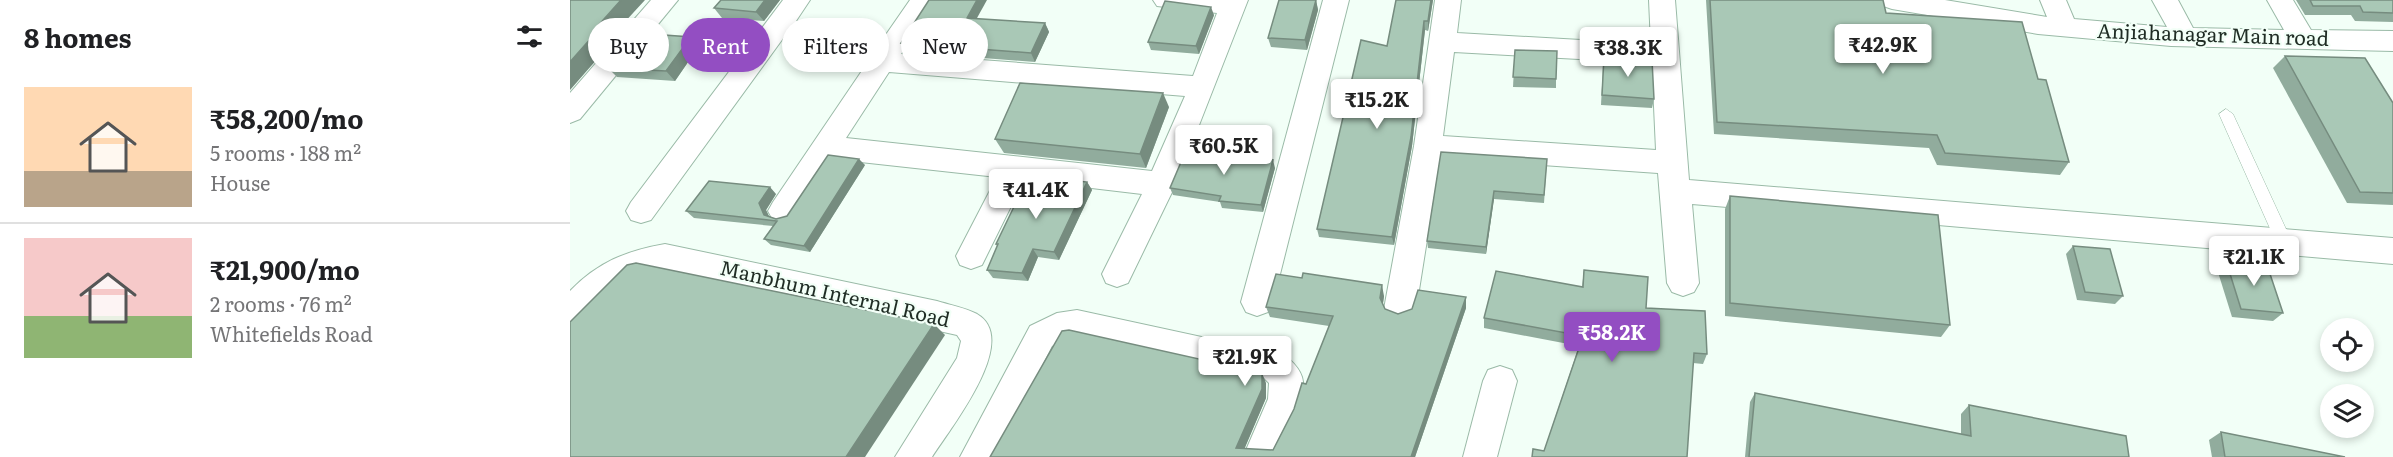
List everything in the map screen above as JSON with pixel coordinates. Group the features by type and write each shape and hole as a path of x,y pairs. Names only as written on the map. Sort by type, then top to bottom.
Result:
{"street":[{"path":"570,112 665,0"},
{"path":"640,211 797,0"},
{"path":"889,52 923,0"},
{"path":"1117,274 1161,184 1203,87 1234,2 1166,0"},
{"path":"1257,302 1336,0"},
{"path":"1400,309 1428,146 1448,0"},
{"path":"1662,0 1683,283"},
{"name":"Anjiahanagar Main road","path":"1892,0 1941,4 2065,28 2185,37 2393,41"},
{"path":"2053,0 2065,28"},
{"path":"2165,0 2185,37"},
{"path":"2280,0 2304,39"},
{"path":"778,27 782,28"},
{"path":"1442,42 1666,54"},
{"path":"889,54 1203,87"},
{"path":"783,211 876,72"},
{"path":"1428,146 1674,177 2284,242 2393,251"},
{"path":"826,147 1161,184"},
{"path":"971,256 1016,168"},
{"name":"Manbhum Internal Road","path":"570,313 609,273 639,261 664,257 936,315 968,325 977,339 973,362 912,457"},
{"path":"977,457 1041,336 1058,327 1077,324 1273,365 1286,378 1285,399 1260,457"},
{"path":"1480,457 1500,381"}],"lane":[{"path":"2226,114 2284,242"}],"building":[{"path":"570,0 621,0 605,18 588,18 588,42 570,62"},
{"path":"721,0 765,0 756,12 714,8"},
{"path":"929,0 977,0 967,18 917,18"},
{"path":"1279,0 1316,0 1305,40 1268,38"},
{"path":"1396,0 1431,0 1428,21 1424,21 1411,137 1392,237 1317,229 1361,40 1387,46"},
{"path":"1710,0 1883,0 1886,13 2022,22 2038,79 2046,80 2069,162 1945,153 1937,135 1717,122"},
{"path":"2310,0 2393,0 2393,13 2363,12 2360,6 2313,6"},
{"path":"1165,1 1211,7 1196,46 1148,42"},
{"path":"988,19 1045,23 1031,53 988,50"},
{"path":"669,35 681,36 681,51 669,67"},
{"path":"1515,50 1557,51 1556,79 1513,77"},
{"path":"2285,56 2365,58 2393,103 2393,193 2360,192"},
{"path":"1604,57 1652,60 1654,99 1602,95"},
{"path":"1020,83 1163,93 1140,154 995,139"},
{"path":"1187,148 1273,160 1261,205 1219,201 1221,196 1170,188"},
{"path":"1441,152 1547,159 1544,195 1494,191 1486,247 1427,241"},
{"path":"828,155 859,159 804,246 764,239 777,221 686,211 709,181 770,187 759,203 764,215 776,219 787,216"},
{"path":"1020,174 1087,182 1054,252 1033,249 1022,273 987,270 998,244 996,244 1023,188 1014,187"},
{"path":"1730,196 1938,215 1950,325 1730,303"},
{"path":"2073,246 2110,249 2123,296 2085,292"},
{"path":"2226,261 2267,265 2283,313 2241,309"},
{"path":"636,263 934,324 846,457 570,457 570,322 627,265"},
{"path":"1584,270 1648,277 1646,308 1705,311 1707,354 1694,353 1687,457 1532,457 1533,449 1544,451 1583,336 1484,318 1496,271 1583,287"},
{"path":"1303,273 1382,285 1380,298 1385,309 1398,314 1412,309 1418,290 1466,297 1411,457 990,457 1062,331 1069,330 1262,373 1262,389 1236,448 1273,450 1294,409 1302,383 1306,384 1333,316 1266,307 1276,274 1302,278"},
{"path":"1755,393 1971,436 1969,405 2126,436 2129,457 1749,457"},
{"path":"2221,432 2345,457 2225,457"}]}
